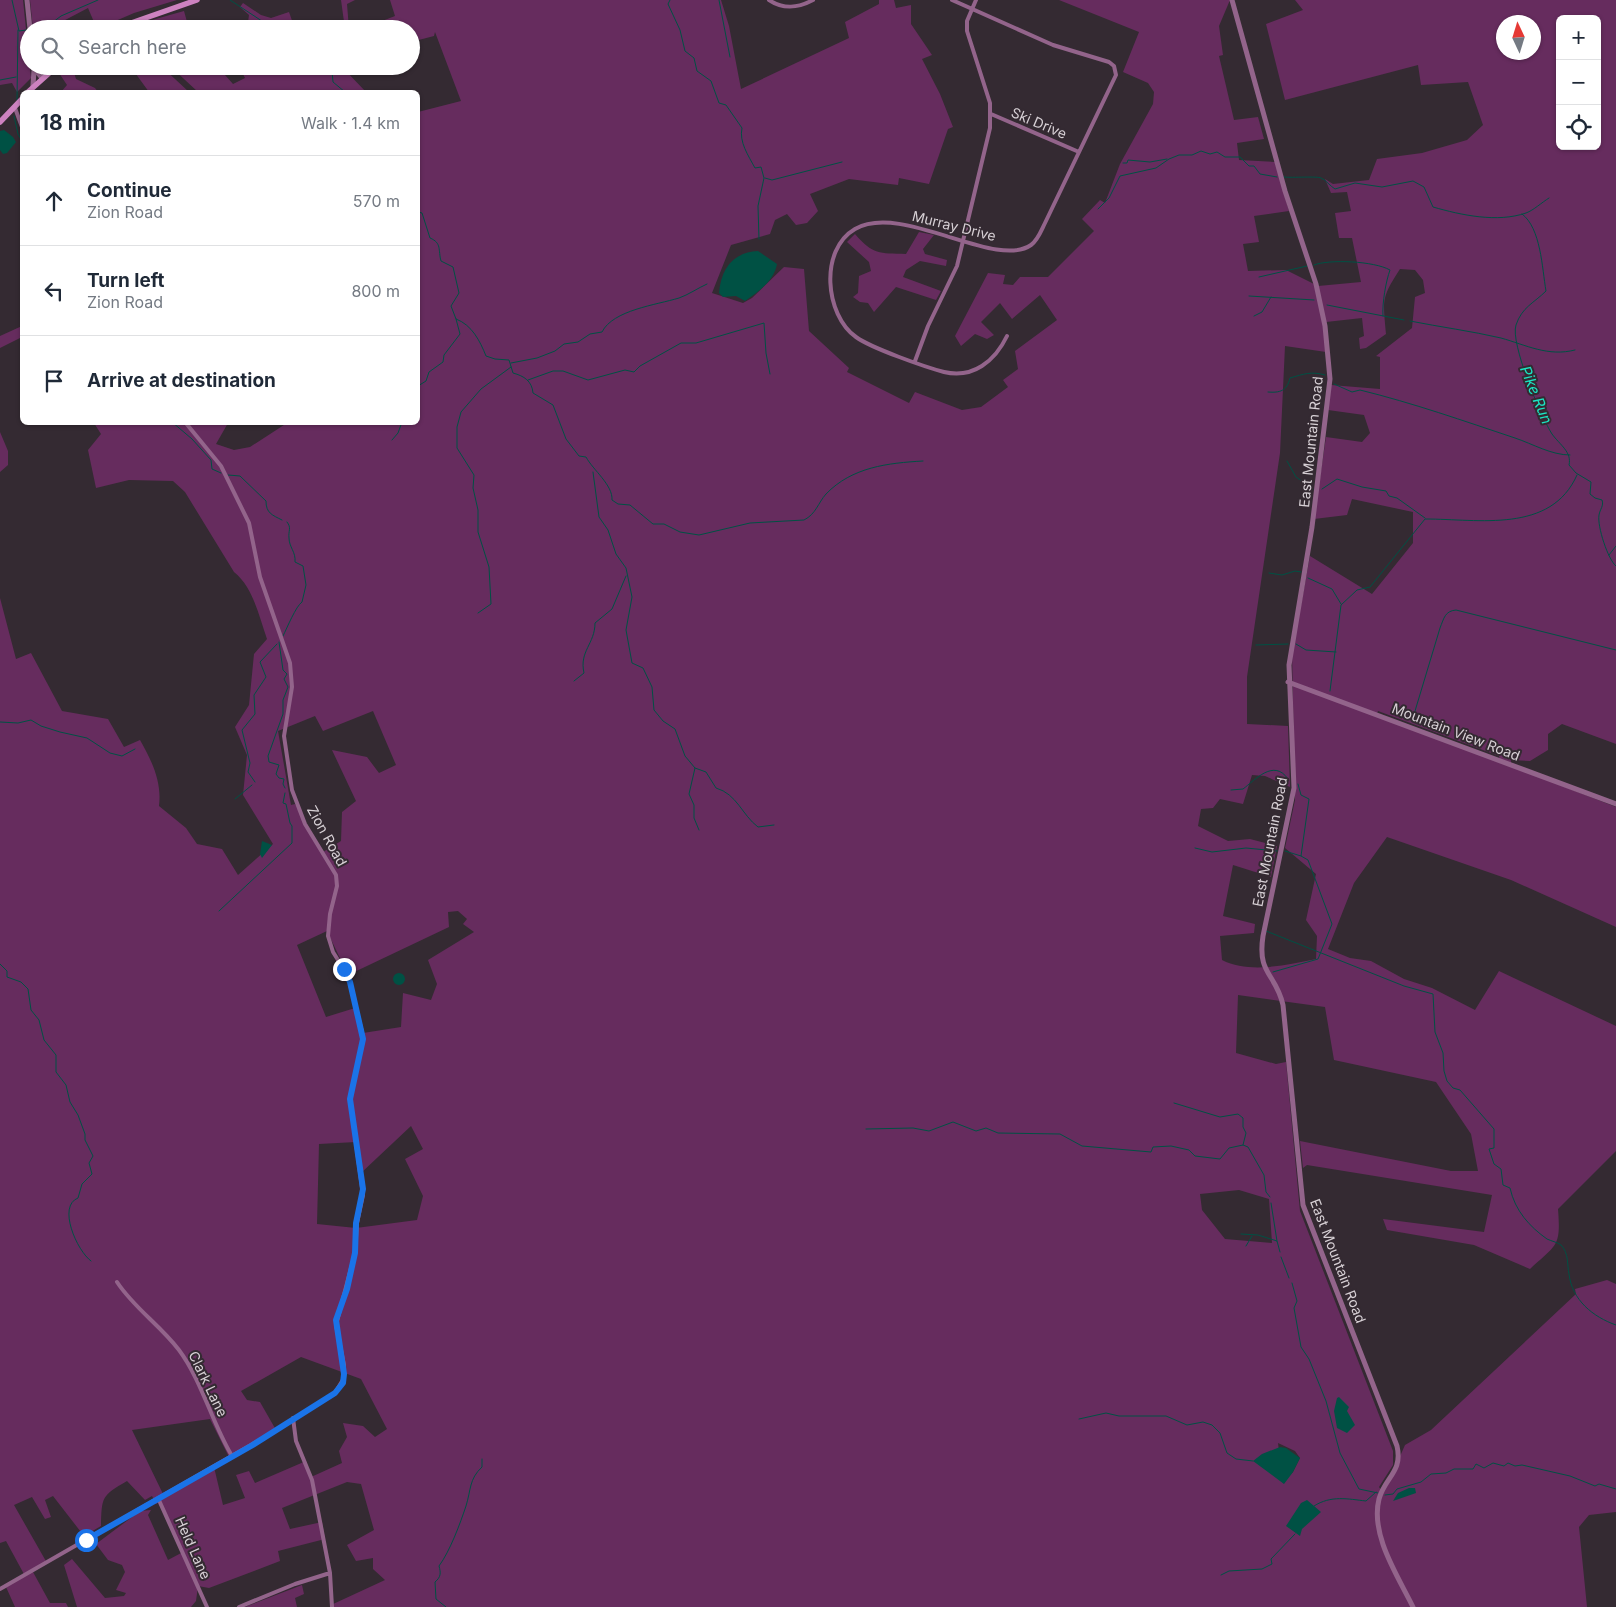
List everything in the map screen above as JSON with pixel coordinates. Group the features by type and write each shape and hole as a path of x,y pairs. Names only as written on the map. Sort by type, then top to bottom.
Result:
{"main road":[{"path":"139,20 196,0"},
{"path":"30,90 46,75"},
{"path":"0,122 20,102"}],"street":[{"path":"27,0 29,20"},
{"path":"769,0 781,6 791,7 813,0"},
{"name":"Murray Drive","path":"952,0 1053,45 1114,66 1116,75 1033,243 1025,248 1013,250 969,244 963,240 891,222 864,224 852,231 841,241 834,252 830,264 830,280 837,310 844,325 861,341 949,373 970,372 993,359 1007,336"},
{"path":"915,361 928,326 957,266 989,136 991,114 988,96 967,35 967,21 976,0"},
{"name":"East Mountain Road","path":"1232,0 1281,180 1316,284 1323,316 1330,368 1330,388 1320,473 1290,657 1288,682 1294,788 1263,936 1261,959 1279,993 1283,1005 1303,1205 1398,1446 1398,1463 1380,1496 1378,1518 1385,1548 1413,1607"},
{"path":"33,75 33,86"},
{"path":"39,75 42,78"},
{"path":"15,108 20,122"},
{"name":"Ski Drive","path":"991,114 1079,152"},
{"name":"Zion Road","path":"0,1590 232,1456 335,1393 344,1378 344,1365 336,1326 353,1262 356,1223 363,1195 350,1099 362,1045 362,1032 348,976 333,952 328,936 328,922 337,886 336,875 305,824 292,790 284,736 293,679 290,663 262,585 249,523 221,466 187,425"},
{"name":"Mountain View Road","path":"1288,682 1616,804"},
{"name":"Clark Lane","path":"117,1282 130,1300 181,1354 232,1456"},
{"path":"293,1418 296,1441 312,1480 330,1573 332,1607"},
{"name":"Held Lane","path":"158,1498 207,1607"},
{"path":"239,1607 295,1584 330,1573"}],"shaded area":[{"path":"0,0 23,0 25,20 20,20 20,75 31,75 31,78 17,92 12,83 0,85"},
{"path":"30,0 177,0 118,20 93,20 88,8 65,20 32,20"},
{"path":"341,0 355,0 347,4 348,20 344,20"},
{"path":"390,0 721,0 729,26 741,89 849,38 845,22 879,4 879,0 894,0 896,8 911,5 911,24 932,55 922,59 940,94 953,127 948,129 929,184 899,178 898,185 849,179 810,194 818,211 807,223 796,225 787,214 775,220 770,234 731,245 712,293 743,303 752,298 784,267 804,269 809,331 849,368 847,372 909,403 915,392 962,410 981,407 1008,387 1003,380 1018,369 1015,351 1057,320 1040,295 1012,319 1000,303 981,322 994,335 987,339 975,334 961,346 955,336 988,273 1005,275 1003,284 1013,285 1020,277 1048,277 1094,231 1082,219 1100,200 1105,203 1120,164 1153,104 1154,92 1148,83 1123,72 1139,32 1059,0 1230,0 1219,26 1223,55 1219,56 1234,120 1258,117 1264,139 1237,143 1239,160 1275,162 1289,211 1254,216 1259,242 1243,244 1248,271 1286,270 1318,286 1361,282 1352,238 1339,238 1335,213 1351,211 1347,192 1331,193 1325,179 1333,184 1369,180 1377,159 1422,153 1467,140 1483,125 1468,82 1421,85 1418,65 1285,100 1266,24 1303,10 1295,0 1616,0 1616,744 1562,724 1548,734 1548,750 1530,761 1511,760 1511,766 1616,807 1616,927 1511,880 1387,837 1354,883 1328,949 1350,958 1371,961 1404,979 1432,988 1475,1010 1499,971 1616,1026 1616,1151 1558,1209 1558,1238 1552,1249 1530,1269 1474,1245 1387,1230 1383,1219 1484,1232 1492,1195 1307,1165 1303,1168 1300,1141 1451,1171 1478,1171 1471,1134 1436,1082 1334,1060 1325,1007 1238,995 1236,1053 1276,1064 1286,1062 1300,1211 1393,1451 1393,1465 1379,1487 1381,1490 1390,1479 1405,1445 1431,1430 1576,1294 1575,1289 1607,1280 1616,1284 1616,1512 1589,1515 1579,1527 1587,1607 331,1607 331,1605 385,1580 373,1569 373,1558 356,1561 347,1545 374,1530 361,1484 347,1482 282,1508 290,1529 322,1522 325,1539 278,1551 280,1561 209,1588 198,1586 196,1601 191,1607 77,1607 64,1565 72,1559 105,1598 124,1596 126,1593 116,1590 125,1572 122,1565 108,1560 96,1544 140,1511 151,1510 148,1515 168,1560 183,1552 160,1501 156,1504 152,1496 145,1500 127,1481 112,1490 105,1498 101,1526 84,1536 53,1496 45,1500 51,1517 45,1519 32,1497 14,1505 47,1563 33,1572 50,1603 66,1603 68,1607 15,1607 6,1587 25,1576 6,1541 0,1543 0,598 16,659 31,653 62,711 108,719 124,747 140,740 155,772 160,797 159,806 186,828 197,844 222,849 238,875 273,844 243,795 247,755 235,727 249,705 254,654 267,639 251,594 241,578 234,572 185,492 173,481 129,480 96,488 88,450 101,434 95,425 227,425 216,444 234,450 250,447 284,425 420,425 420,111 461,101 435,32 434,36 420,40 420,20 385,20 395,16","holes":["1400,269 1415,270 1423,280 1425,293 1415,297 1412,328 1376,356 1380,357 1380,389 1331,385 1328,410 1364,415 1370,433 1362,442 1326,437 1314,519 1347,515 1352,499 1413,512 1413,543 1372,594 1310,556 1292,654 1295,800 1285,848 1316,874 1306,920 1317,936 1316,959 1268,967 1244,967 1222,960 1220,936 1254,933 1255,924 1223,916 1233,865 1271,877 1277,846 1250,839 1228,841 1198,826 1201,809 1213,808 1220,799 1243,804 1252,775 1265,776 1290,787 1288,726 1247,724 1247,677 1280,453 1285,346 1326,352 1326,322 1362,318 1364,336 1359,338 1360,349 1366,348 1386,334 1384,306 1386,293","373,711 396,765 379,773 367,757 332,750 356,801 342,812 341,841 323,852 295,804 291,805 278,731 315,716 323,731","1378,711 1499,756 1500,761 1376,716","458,911 467,919 463,924 474,932 428,960 437,984 431,1000 403,993 401,1027 363,1033 355,1008 326,1017 297,945 327,931 348,975 449,927 448,912","411,1126 423,1149 405,1159 423,1196 417,1220 356,1228 317,1224 319,1144 356,1142 361,1173","1239,1190 1269,1199 1272,1243 1225,1239 1202,1210 1200,1194","301,1357 361,1379 387,1429 375,1437 363,1426 343,1423 347,1437 339,1451 342,1463 311,1477 306,1461 255,1483 249,1471 236,1475 245,1498 223,1505 214,1467 164,1496 132,1430 210,1419 230,1459 276,1430 260,1402 247,1400 241,1391","1278,1443 1295,1451 1300,1458 1293,1472 1283,1483"]},
{"path":"243,3 261,15 271,18 289,12 292,20 248,20 249,15 240,7"},
{"path":"184,11 186,20 152,20"},
{"path":"60,75 75,75 76,79 96,90 63,90 67,85"},
{"path":"137,75 171,75 187,90 148,90"},
{"path":"180,75 225,75 233,84 245,78 244,75 350,75 364,90 196,90"},
{"path":"4,130 16,142 7,153 3,154 0,150 0,131"},
{"path":"919,232 934,235 923,249 925,254 947,260 946,266 920,261 906,270 903,277 941,291 936,300 896,287 874,312 868,303 860,302 853,297 858,293 859,276 871,271 869,262 847,242 855,234 867,246 877,252 906,254"},
{"path":"758,251 777,264 773,276 745,301 736,296 723,297 719,293 720,284 722,276 730,263 735,258 749,252"},
{"path":"20,327 20,338 0,348 0,336"},
{"path":"0,432 8,451 8,465 0,472"},
{"path":"262,841 272,845 262,858 260,854"},
{"path":"399,973 405,979 399,985 393,979"},
{"path":"1339,1397 1349,1407 1347,1411 1355,1425 1347,1433 1337,1428 1334,1411 1337,1398"},
{"path":"1280,1447 1286,1448 1300,1458 1284,1484 1253,1461 1262,1454"},
{"path":"1409,1488 1415,1488 1416,1493 1393,1501 1398,1493"},
{"path":"1307,1500 1321,1512 1302,1529 1300,1536 1286,1526 1301,1503"},
{"path":"302,1585 304,1594 295,1598 297,1607 245,1607"}],"waterway":[{"path":"12,0 20,31"},
{"path":"56,20 98,0"},
{"path":"230,0 260,20"},
{"path":"670,0 668,4 680,30 685,51 694,58 697,71 711,81 719,103 726,105 742,128 743,143 755,168 761,167 764,178 758,206 759,239"},
{"path":"719,0 730,57"},
{"path":"17,100 18,30"},
{"path":"332,75 333,82 343,90"},
{"path":"0,80 16,77"},
{"path":"14,116 20,138"},
{"path":"1098,209 1109,198 1120,176 1156,168 1179,155 1192,155 1201,151 1210,154 1217,152 1225,157 1240,157 1249,166 1254,166 1260,174 1277,177"},
{"path":"1123,163 1127,163 1128,160 1150,162 1167,159"},
{"path":"765,178 772,180 842,162"},
{"path":"1284,177 1319,177 1335,189 1355,183 1382,187 1413,181 1424,187 1433,207 1455,213 1491,218 1526,213 1549,198"},
{"path":"420,212 422,213 430,238 439,247 441,261 453,267 459,293 451,306 456,319 471,329 486,356 509,360 513,373 527,380 531,385 533,393 553,405 566,439 579,456 586,457 602,478 609,489 612,500 618,504 630,505 653,524 664,524 680,532 699,535 750,523 804,520 814,512 826,494 836,485 859,472 884,465 923,461"},
{"name":"Pike Run","path":"1522,214 1528,220 1537,238 1546,291 1525,309 1516,325 1515,334 1522,363 1547,425 1569,456 1569,465 1576,473 1591,482 1590,494 1602,500 1599,515 1601,534 1616,566"},
{"path":"1314,265 1330,262 1352,262 1390,270 1383,305 1383,316"},
{"path":"1259,277 1307,266"},
{"path":"511,363 537,358 555,351 564,344 578,342 590,334 602,332 615,318 625,313 679,298 707,284"},
{"path":"1249,296 1314,300"},
{"path":"1254,316 1262,312 1271,297"},
{"path":"1327,305 1404,320"},
{"path":"420,385 426,381 429,372 443,362 444,355 460,334 456,319"},
{"path":"1410,321 1501,338 1546,351 1565,352 1575,350"},
{"path":"528,380 553,371 563,371 588,380 625,370 634,372 640,366 681,343 696,343 764,323 766,353 770,374"},
{"path":"478,613 491,604 489,567 478,532 478,510 473,488 474,475 457,448 457,427 461,412 481,389 511,367"},
{"path":"1268,392 1282,390 1287,386 1290,378 1311,373 1325,375"},
{"path":"1334,384 1352,392 1360,390 1419,406 1549,451 1570,455"},
{"path":"176,425 192,439 211,460 212,469 221,473"},
{"path":"392,440 398,433 401,425"},
{"path":"1287,461 1296,477 1313,489"},
{"path":"593,472 599,517 608,530 616,554 626,568 632,597 626,630 632,663 643,668 652,687 654,710 663,721 675,729 685,756 695,768 689,794 694,805 694,818 699,830"},
{"path":"228,475 240,476 266,501 270,513 282,520"},
{"path":"1330,691 1341,605 1357,590 1370,587 1425,519 1490,521 1532,515 1550,507 1565,494 1577,475"},
{"path":"1322,489 1337,479 1362,487 1386,491 1389,496 1397,498 1425,518"},
{"path":"283,636 294,612 302,602 306,585 303,566 295,562 289,541 290,528 287,522"},
{"name":"Pike Run","path":"1609,555 1616,546"},
{"path":"1269,573 1282,575 1295,571 1301,572"},
{"path":"574,681 584,673 585,653 593,637 595,623 612,609 626,576"},
{"path":"1308,578 1332,589 1341,604"},
{"path":"1412,721 1440,628 1445,616 1449,612 1456,610 1616,650"},
{"path":"279,642 283,670 287,674 284,679 288,687 283,700 283,714 268,756 269,762 279,765 276,774 279,778 284,779 283,784 285,788"},
{"path":"255,782 248,772 250,763 242,730 255,714 254,695 266,677 260,662 277,644"},
{"path":"1256,645 1288,644"},
{"path":"1296,644 1306,650 1336,652"},
{"path":"0,722 18,723 31,720 41,726 87,738 110,753 122,756 135,749"},
{"path":"695,768 706,772 716,788 729,795 758,827 774,825"},
{"path":"1231,790 1243,789 1259,776 1271,771 1277,770 1288,779"},
{"path":"1273,972 1318,959 1332,924 1308,860 1301,856 1309,799 1301,795 1298,784"},
{"path":"235,799 252,785"},
{"path":"219,911 292,843 292,826 286,804 283,803 285,793"},
{"path":"1195,848 1212,852 1246,848 1277,851"},
{"path":"1285,851 1301,856"},
{"path":"1266,931 1404,986 1433,994 1435,1032 1443,1053 1444,1071 1447,1081 1453,1088 1460,1090 1494,1129 1494,1148 1489,1149 1494,1164 1501,1169 1503,1185 1510,1188 1519,1211 1529,1224 1547,1239 1564,1248 1567,1255 1571,1283 1579,1299 1599,1317 1616,1325"},
{"path":"0,964 7,971 7,977 21,982 28,989 31,1010 39,1020 44,1040 56,1055 56,1072 66,1085 70,1102 78,1115 85,1134 85,1140 93,1156 89,1163 92,1174 82,1184 78,1198 72,1203 69,1210 71,1229 75,1239 91,1261"},
{"path":"1174,1103 1220,1117 1238,1114 1243,1118 1243,1127 1246,1133 1243,1145"},
{"path":"866,1129 913,1128 929,1131 953,1122 976,1131 986,1128 998,1133 1060,1134 1082,1146 1151,1152 1153,1147 1171,1146 1189,1150 1195,1156 1220,1159 1229,1148 1243,1145 1248,1147 1264,1175 1266,1192 1270,1197"},
{"path":"1271,1203 1277,1241"},
{"path":"1241,1234 1258,1235 1277,1241 1280,1252"},
{"path":"1246,1246 1252,1236"},
{"path":"1281,1257 1289,1278"},
{"path":"1292,1283 1297,1301 1294,1308 1301,1347 1309,1359 1326,1401 1340,1453 1359,1489 1378,1493"},
{"path":"1079,1419 1106,1413 1119,1416 1166,1416 1187,1425 1203,1422 1212,1425 1220,1433 1227,1453 1236,1459 1253,1461"},
{"path":"446,1607 436,1599 435,1582 440,1575 439,1566 451,1545 461,1521 473,1480 482,1467 482,1459"},
{"path":"1385,1495 1393,1494 1397,1489 1421,1482 1431,1474 1446,1473 1454,1469 1473,1469 1476,1464 1484,1468 1493,1463 1504,1466 1508,1463 1515,1466 1522,1465 1570,1476 1595,1486 1599,1484 1616,1489"},
{"path":"1314,1506 1333,1499 1366,1501 1376,1492"},
{"path":"1221,1575 1229,1571 1262,1569 1272,1564 1271,1559 1295,1534"}],"route":[{"path":"86,1540 270,1434 302,1412 335,1393 343,1383 344,1365 336,1320 347,1289 355,1253 356,1223 363,1189 350,1107 350,1099 363,1039 350,982 344,969"}]}
